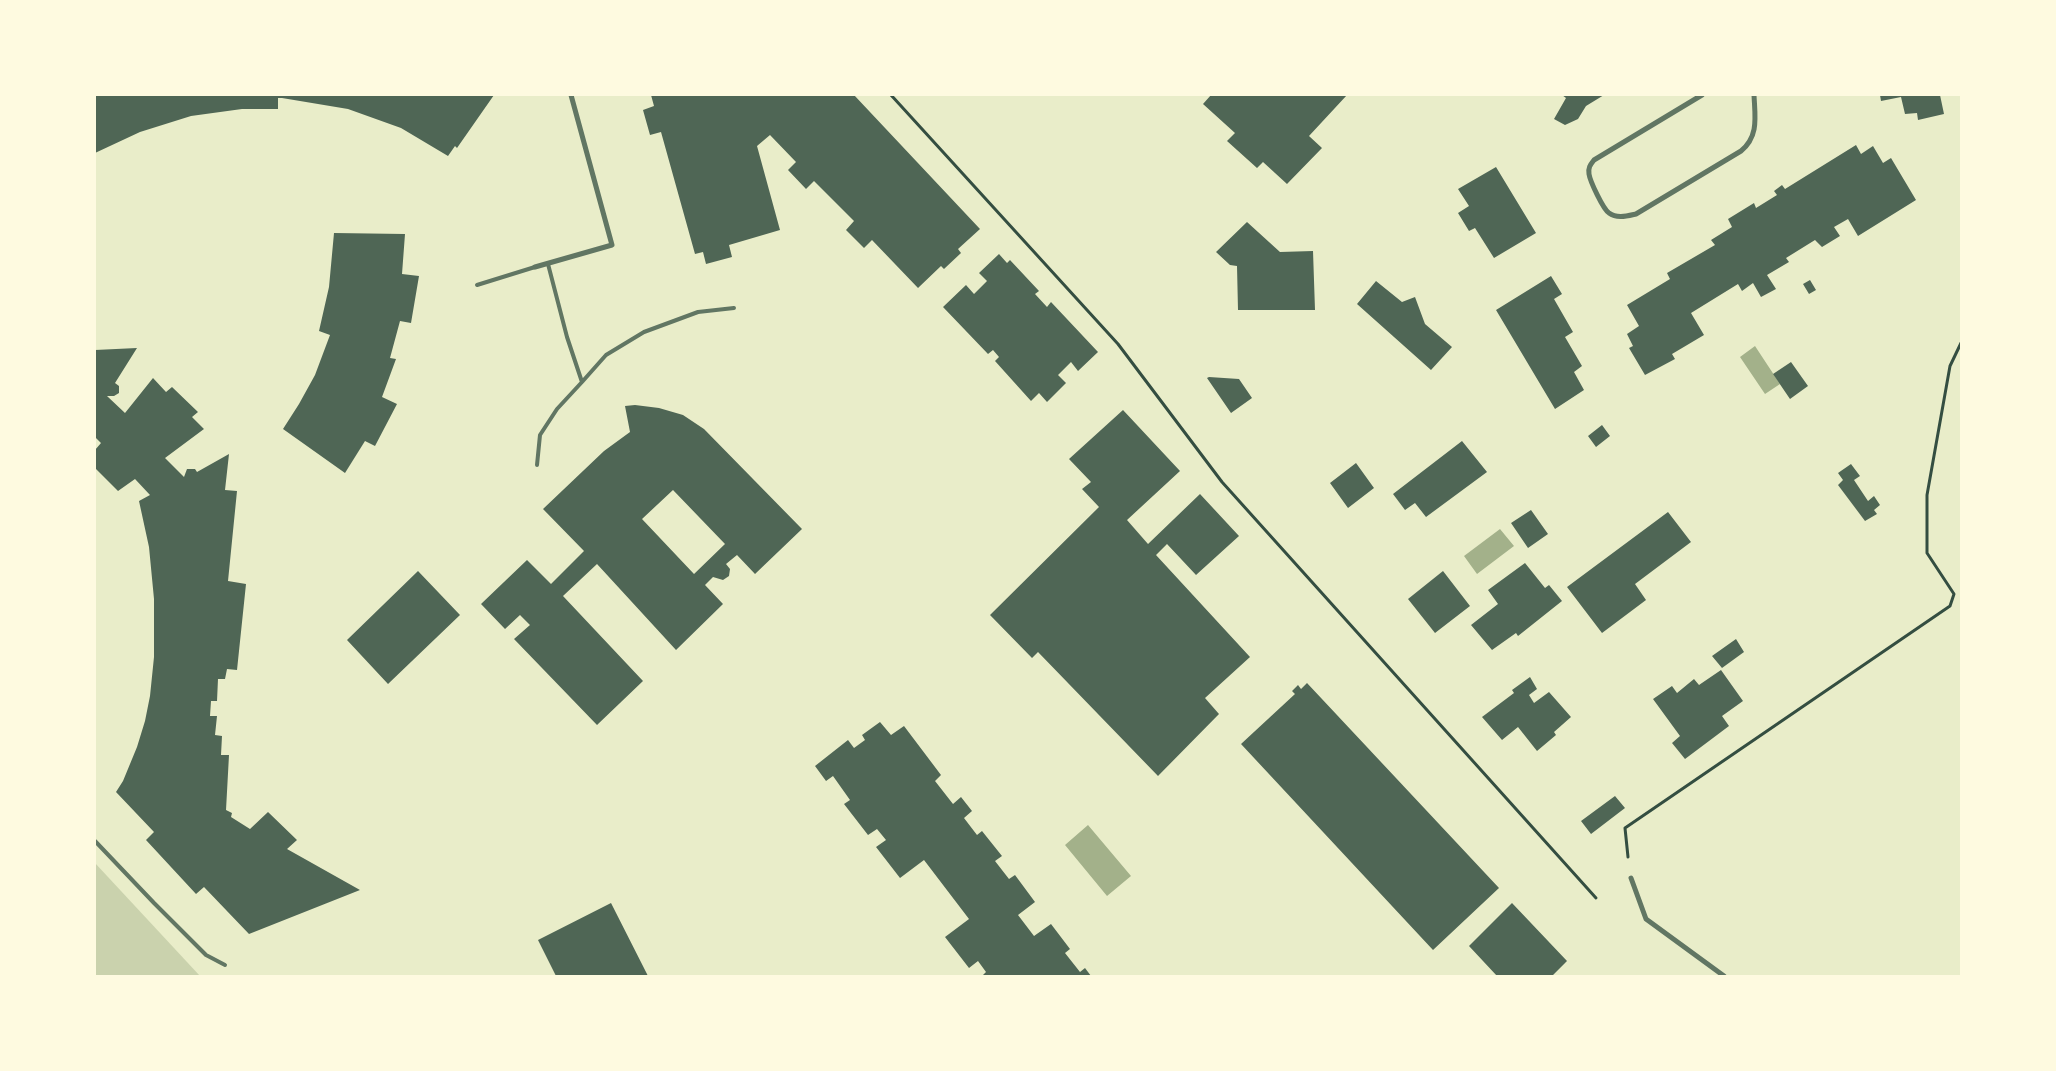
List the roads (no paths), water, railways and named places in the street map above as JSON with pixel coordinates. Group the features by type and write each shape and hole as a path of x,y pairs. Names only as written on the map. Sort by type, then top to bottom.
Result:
{"street":[{"path":"534,267 612,244 571,95"},
{"path":"1702,95 1594,160 1589,166 1590,181 1608,213 1625,217 1636,214 1741,151 1749,144 1754,133 1756,124 1754,95"},
{"path":"1631,878 1646,919 1724,976"}],"lane":[{"path":"548,264 567,337 582,382"},
{"path":"477,285 534,267"},
{"path":"537,465 540,435 557,408 606,355 644,332 698,312 734,308"},
{"path":"95,841 154,904 206,955 225,966"}]}
